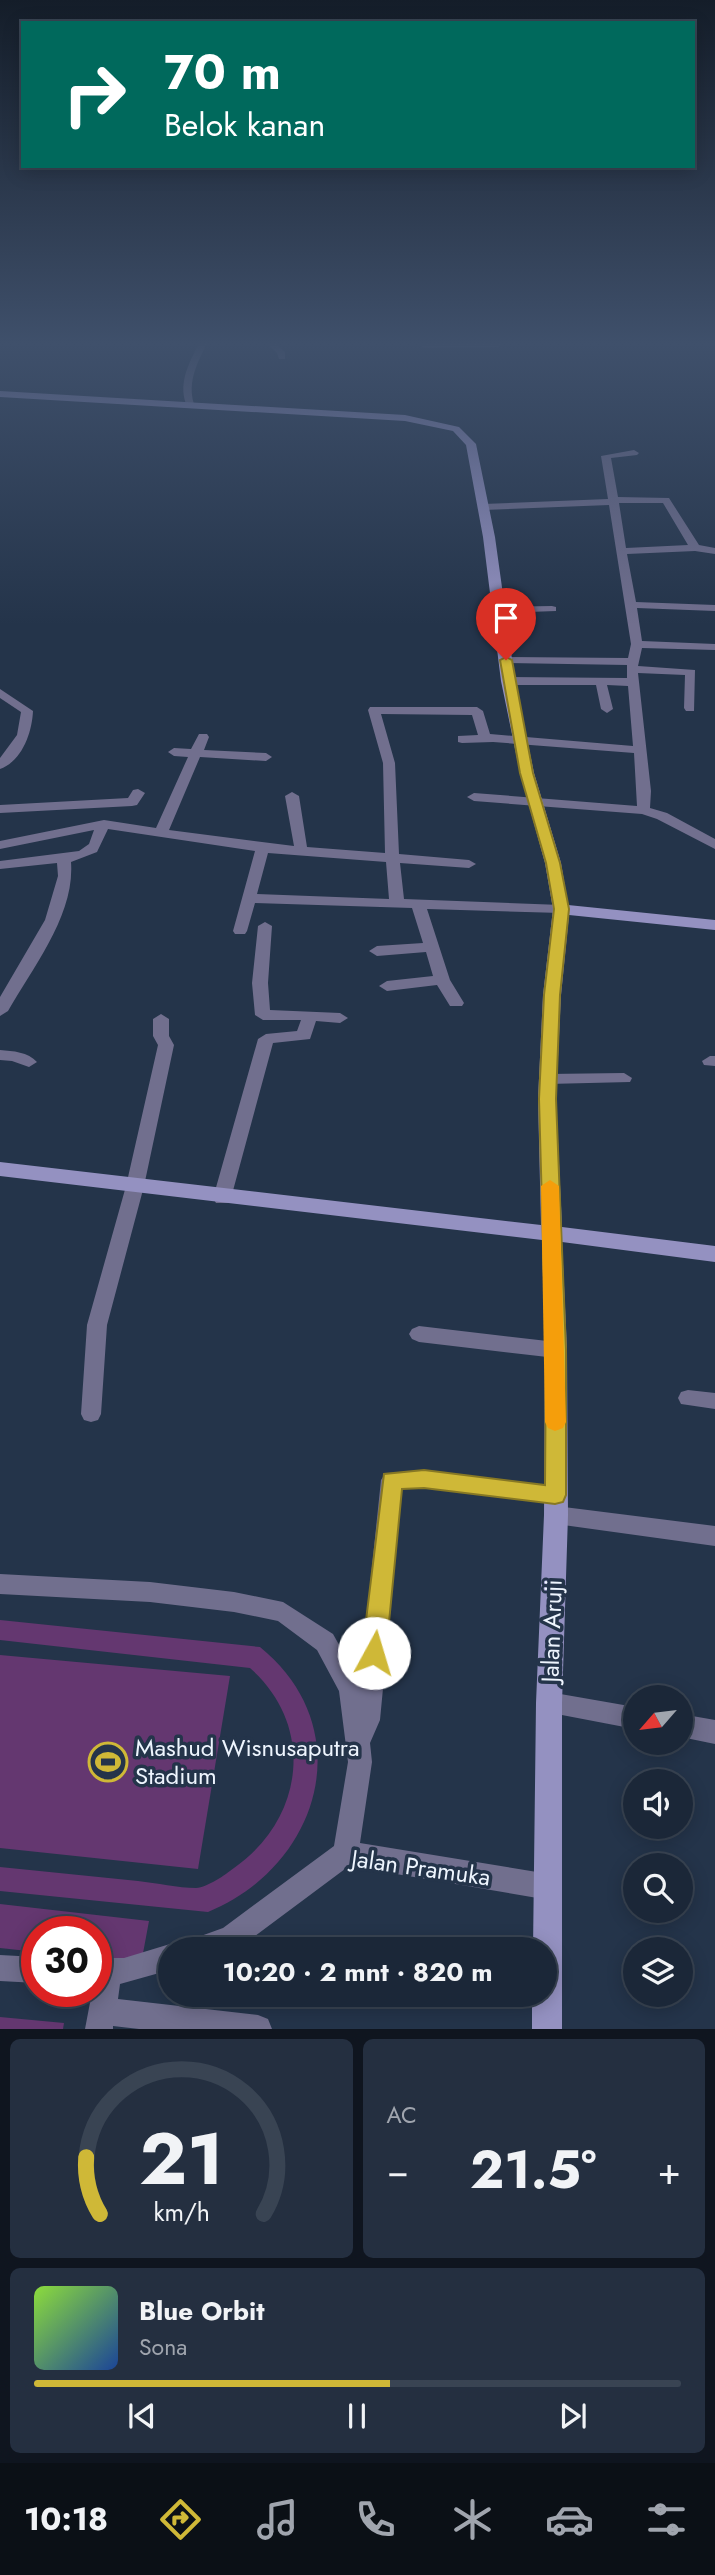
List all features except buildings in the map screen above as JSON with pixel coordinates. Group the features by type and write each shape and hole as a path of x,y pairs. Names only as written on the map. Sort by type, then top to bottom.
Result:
{"street":[{"path":"463,436 471,444 483,507 508,681 520,741 533,801 559,893"},
{"path":"634,453 607,455 637,644 633,671 638,750 644,791 643,810"},
{"path":"483,507 666,500 695,548"},
{"path":"623,551 695,548 715,551"},
{"path":"631,605 715,608"},
{"path":"498,610 552,609"},
{"path":"637,644 715,647"},
{"path":"506,660 633,671 691,672 690,708"},
{"path":"508,681 601,683 633,671"},
{"path":"601,683 607,709"},
{"path":"0,693 27,711 25,736 20,746 0,765"},
{"path":"397,903 389,763 374,710 477,711 485,738"},
{"path":"161,832 203,737"},
{"path":"462,739 485,738 638,750"},
{"path":"174,752 266,757"},
{"path":"0,809 129,803 135,800 138,793"},
{"path":"292,796 301,850"},
{"path":"474,797 643,810 662,816 715,845"},
{"path":"0,845 101,830 161,832 261,848 469,864"},
{"path":"0,865 17,860 64,859 93,848 101,830"},
{"path":"240,931 262,851"},
{"path":"0,1011 6,985 52,920 65,876 64,859"},
{"path":"248,898 418,903 559,893 715,925"},
{"name":"Jalan Aruji","path":"547,2029 549,1703 556,1350 548,1079 559,893"},
{"path":"418,903 442,980 456,1003"},
{"path":"265,926 260,983 264,1015 340,1018"},
{"path":"377,951 431,947"},
{"path":"387,986 442,980"},
{"path":"222,1198 266,1039 304,1035 310,1015"},
{"path":"90,1414 97,1325 135,1186 166,1045 162,1036 161,1019"},
{"path":"0,1055 15,1056 29,1062"},
{"path":"548,1079 624,1078"},
{"path":"0,1169 222,1198 552,1232 715,1254"},
{"path":"419,1334 556,1350"},
{"path":"688,1398 715,1401"},
{"path":"357,1744 368,1720 392,1480 424,1479 715,1536"},
{"path":"0,1584 149,1592 234,1602 283,1612 325,1642 351,1689 359,1762 346,1853"},
{"path":"549,1703 623,1716"},
{"path":"693,1728 715,1732"},
{"name":"Jalan Pramuka","path":"233,1937 346,1853 549,1887"},
{"path":"112,1971 124,1971 158,1961"},
{"path":"0,1968 21,1969"},
{"path":"101,2020 258,2029"}],"shaded area":[{"path":"0,1620 260,1647 291,1680 310,1717 317,1755 314,1793 300,1830 278,1863 247,1891 208,1912 0,1891 0,1867 182,1887 196,1888 206,1885 230,1871 257,1848 275,1824 287,1798 293,1771 292,1744 285,1717 271,1691 250,1668 0,1640"},
{"name":"Mashud Wisnusaputra Stadium","path":"0,1655 230,1676 198,1869 0,1848"},
{"path":"0,1904 105,1916 21,1916 21,1950 0,1948"},
{"path":"112,1917 149,1921 141,1964 112,1961"},
{"path":"0,2017 64,2023 63,2029 0,2029"}],"slow traffic":[{"path":"550,1186 556,1350 555,1422"}],"place":[{"name":"Mashud Wisnusaputra Stadium","path":"108,1762"}],"route":[{"path":"374,1653 388,1497 392,1480 424,1479 555,1495 556,1350 547,1099 552,995 561,909 553,863 540,826 527,773 506,660"}]}
